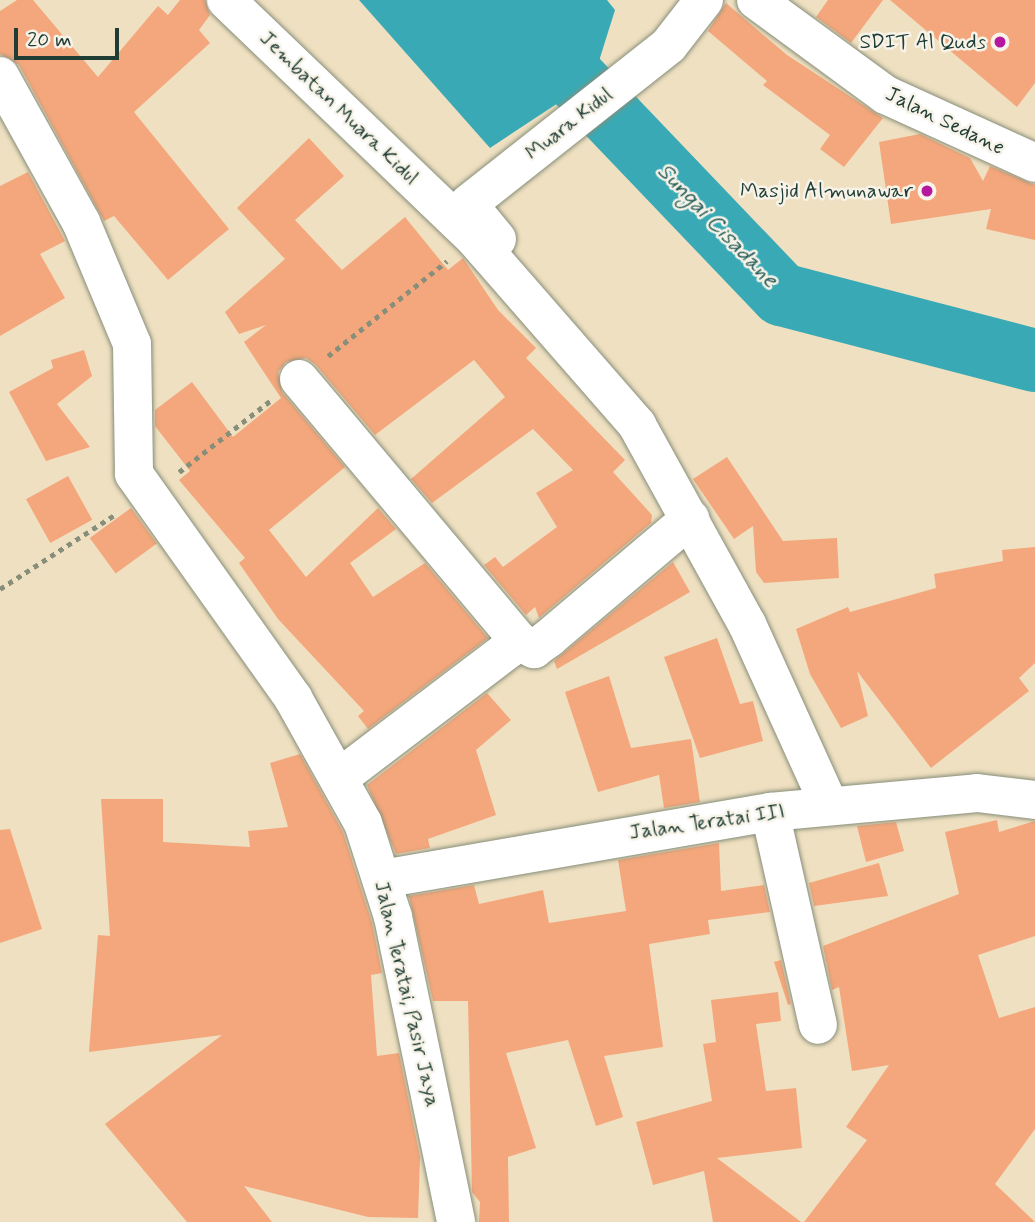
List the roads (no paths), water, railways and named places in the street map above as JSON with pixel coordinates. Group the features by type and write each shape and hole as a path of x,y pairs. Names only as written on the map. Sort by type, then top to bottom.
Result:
{"street":[{"name":"Jembatan Muara Kidul","path":"226,0 465,220 592,353 610,380 610,394 637,425 691,519"},
{"name":"Muara Kidul","path":"465,220 669,45 704,0"},
{"name":"Jalan Sedane","path":"756,0 886,94 1035,163"},
{"name":"Jalan Teratai, Pasir Jaya","path":"0,76 81,222 132,344 137,401 130,460 147,495 293,698 340,778 382,879 456,1222"},
{"path":"299,379 528,649 539,645 691,519 747,624 829,805"},
{"path":"340,778 520,642"},
{"name":"Jalan Teratai III","path":"382,879 770,812 977,793 1035,800"},
{"path":"770,812 818,1025"}],"water":[{"path":"359,0 607,0 615,10 593,80 490,148"}],"waterway":[{"name":"Sungai Cisadane","path":"500,0 781,294 1035,360"}],"place":[{"name":"SDIT Al Quds","path":"1000,42"},
{"name":"Masjid Almunawar","path":"927,191"}]}
